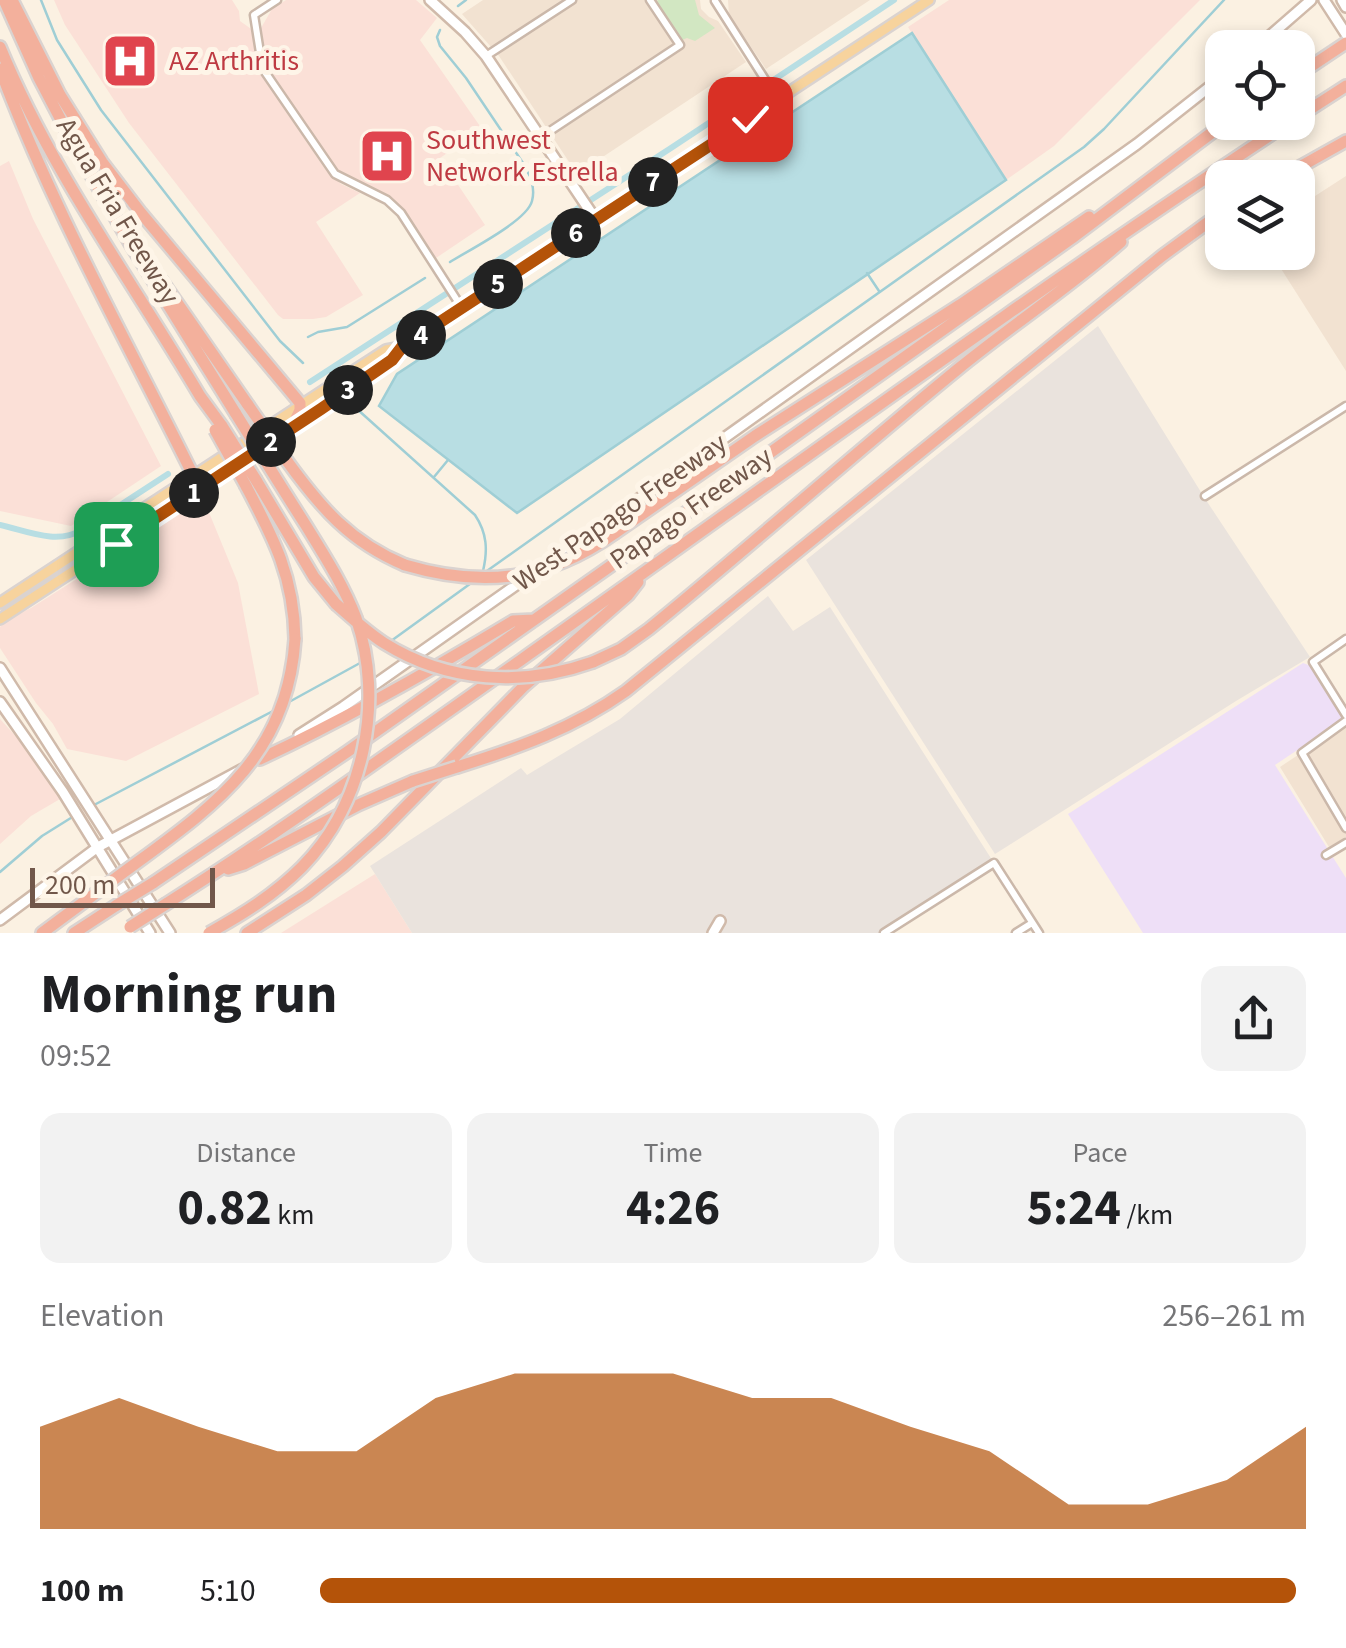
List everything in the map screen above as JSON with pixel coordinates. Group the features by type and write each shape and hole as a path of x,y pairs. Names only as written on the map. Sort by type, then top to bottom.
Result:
{"highway":[{"name":"Agua Fria Freeway","path":"4,0 52,105 114,212"},
{"path":"12,0 53,83 102,162 297,398 300,405 292,429"},
{"path":"1315,64 1346,43"},
{"name":"Agua Fria Freeway","path":"0,47 50,148 251,483"},
{"path":"0,69 67,228 202,488"},
{"path":"1315,107 1346,86"},
{"name":"Papago Freeway","path":"74,933 271,804 534,620 1072,238 1205,137"},
{"name":"Papago Freeway","path":"126,930 647,571 1070,269 1263,140"},
{"path":"1311,160 1346,140"},
{"path":"114,212 310,494 338,523 364,543 404,564 454,576 488,578 537,572 577,557 1136,188"},
{"path":"114,212 331,566 364,646 368,686 364,745 340,813 302,867 274,893 209,933"},
{"path":"251,483 336,604 394,648 430,665 463,674 507,678 540,676 593,662 649,630 958,369 1094,266 1153,214"},
{"path":"214,873 244,864 413,780 510,750 558,732 591,714 626,691 1205,225"},
{"path":"42,933 212,805 254,760 274,725 292,668 294,607 286,569 251,483"},
{"path":"247,933 306,895 368,844 524,686 628,595 647,571"},
{"path":"260,759 390,694 512,621 534,620"}],"main road":[{"path":"430,0 486,56 596,220"},
{"path":"0,619 292,429 392,360 402,347 930,0"},
{"path":"1277,30 1311,0"},
{"path":"1324,0 1346,34"},
{"name":"West Papago Freeway","path":"0,920 110,839 260,759 358,697 1137,144 1205,90"},
{"path":"0,603 386,350 402,347"},
{"path":"0,668 170,933"},
{"path":"0,702 70,803 150,933"},
{"path":"713,933 720,921"}],"street":[{"path":"277,0 254,14 262,64 330,169 401,213 462,308"},
{"path":"486,56 572,0"},
{"path":"541,137 680,46 650,0"},
{"path":"715,1 778,100"},
{"path":"1204,496 1346,406"},
{"path":"1346,639 1313,662 1346,718 1302,752 1346,828"},
{"path":"1326,855 1346,843"},
{"path":"884,933 994,863 1039,933"},
{"path":"1016,933 1032,923"}],"shaded area":[{"path":"54,0 232,0 240,21 254,31 262,76 325,169 341,184 360,193 316,222 363,295 326,317 283,319 278,315 129,123 65,25"},
{"path":"286,0 416,0 437,18 420,40 482,129 440,158 485,225 436,258 395,201 336,169 266,63 261,28 272,9"},
{"path":"483,0 700,0 701,9 718,21 746,62 577,174 499,56 462,14"},
{"path":"728,0 870,0 766,69 729,15"},
{"path":"949,0 1200,0 1054,146 1006,180 908,27"},
{"path":"9,161 33,219 161,466 71,526 0,511 0,166"},
{"path":"1346,176 1346,371 1282,270 1315,270 1315,196"},
{"path":"1098,326 1310,657 995,854 806,560"},
{"path":"201,493 238,583 259,694 126,761 67,749 0,648 0,627"},
{"path":"768,596 793,631 830,607 994,863 884,933 412,933 370,866 521,768 527,775 620,719"},
{"path":"1303,663 1311,666 1345,718 1275,765 1346,878 1346,933 1143,933 1068,814"},
{"path":"0,719 60,799 31,816 0,844"},
{"path":"1346,723 1346,837 1329,847 1280,767"},
{"path":"375,874 412,933 281,933"}],"green space":[{"path":"658,0 695,0 699,15 715,28 695,41 682,40"}],"water":[{"path":"912,33 1006,180 517,513 379,406 397,374"}],"waterway":[{"path":"41,0 57,40 101,110 280,341 303,363"},
{"path":"458,6 466,0"},
{"path":"310,382 894,0"},
{"path":"484,573 1084,147 1224,0"},
{"path":"440,30 440,46 523,163 533,190 532,201 520,217 450,262"},
{"path":"867,273 879,291"},
{"path":"308,337 347,327 425,278"},
{"path":"357,409 475,515 485,542 483,571"},
{"path":"434,477 448,460"},
{"path":"0,525 41,535 72,534 168,474"},
{"path":"391,641 474,581"},
{"path":"289,702 360,663"},
{"path":"94,805 273,711"},
{"path":"0,872 42,836 74,816"}],"place":[{"name":"AZ Arthritis","path":"130,61"},
{"name":"Southwest Network Estrella","path":"387,156"}],"route":[{"path":"116,544 321,409 392,360 402,347 750,119"}]}
